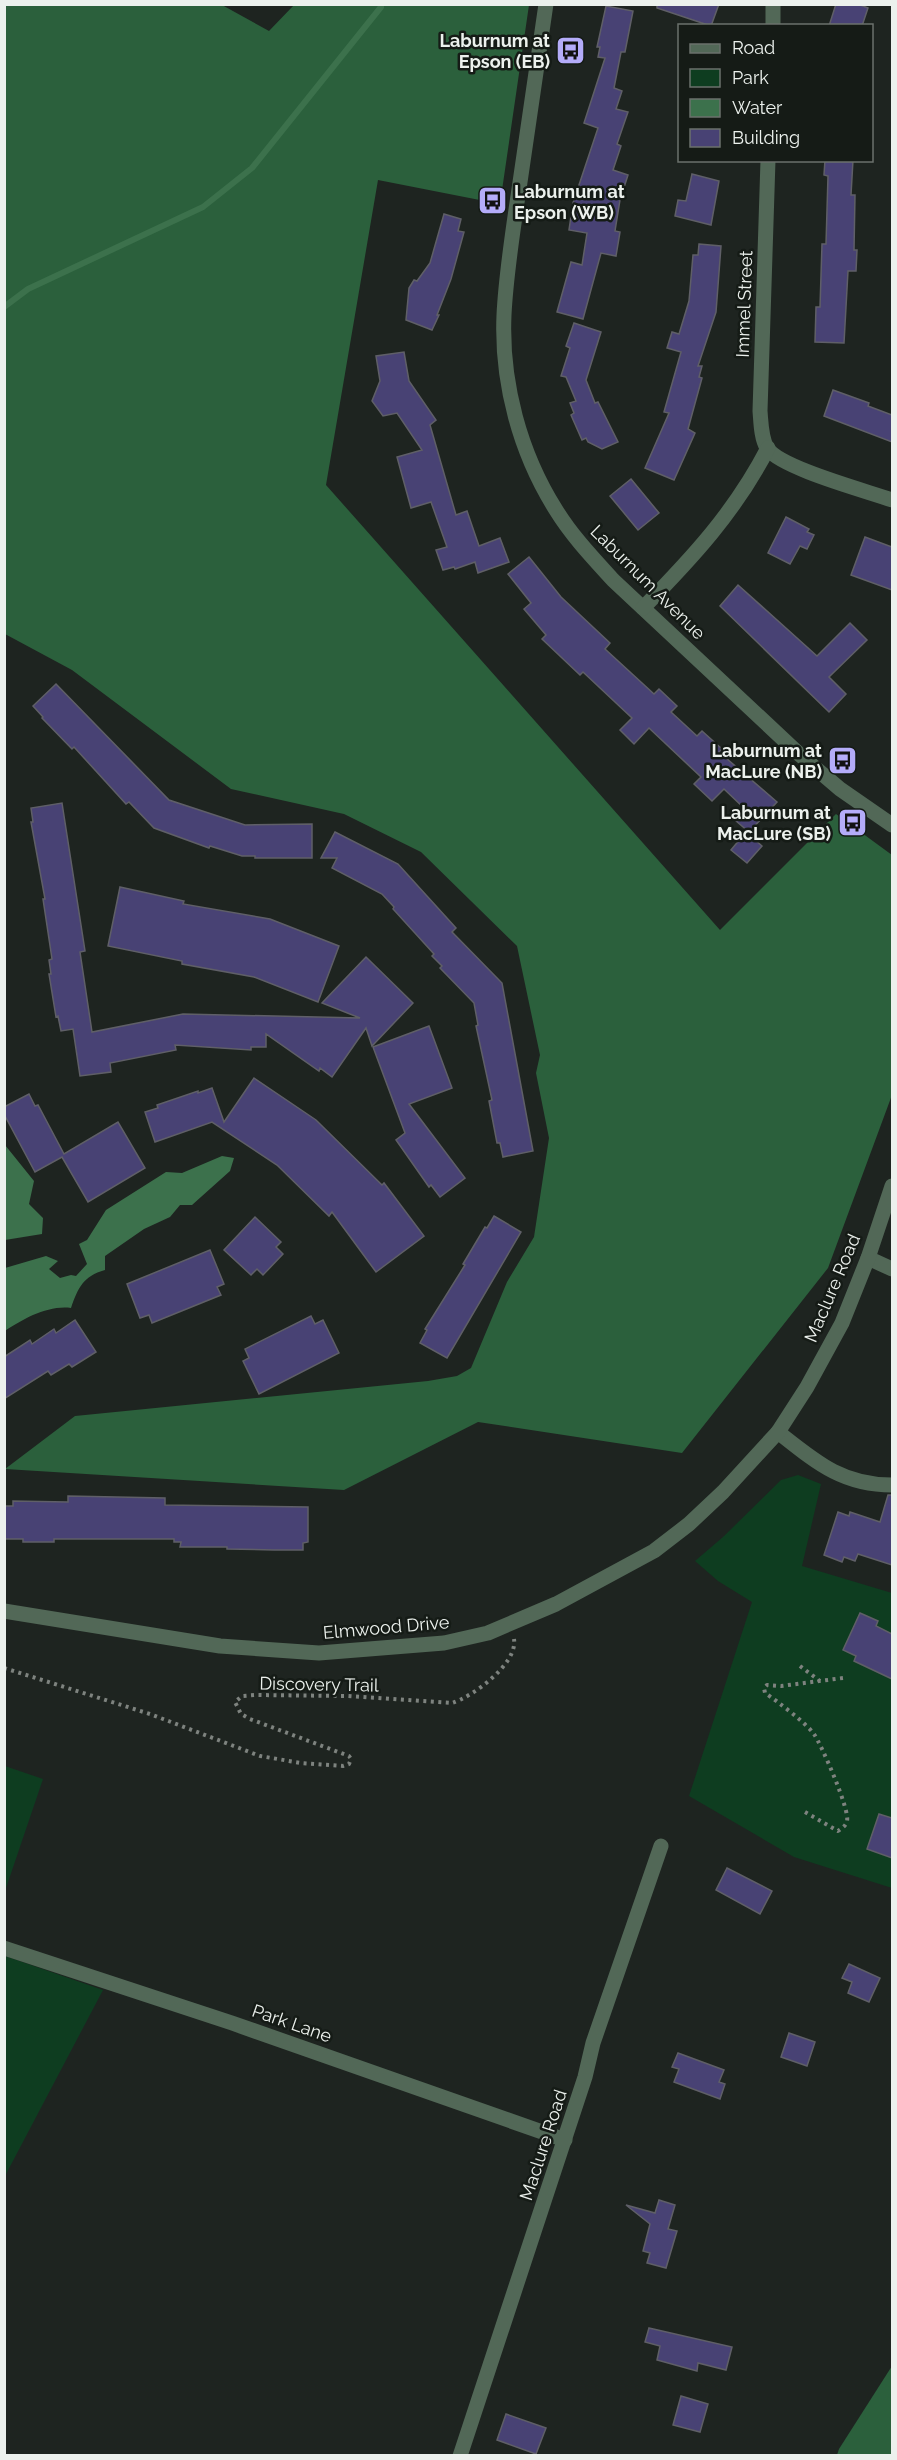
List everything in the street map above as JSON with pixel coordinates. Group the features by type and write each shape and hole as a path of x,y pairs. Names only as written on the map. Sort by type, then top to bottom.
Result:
{"street":[{"name":"Laburnum Avenue","path":"546,4 504,317 509,387 526,450 555,510 585,550 643,608 799,754 840,789 892,825"},
{"path":"773,4 773,24"},
{"name":"Immel Street","path":"768,162 760,411 762,429 768,448"},
{"path":"643,608 712,536 768,448 784,460 818,475 892,500"},
{"name":"Maclure Road","path":"778,1432 807,1387 842,1323 868,1258 892,1186"},
{"path":"868,1258 892,1269"},
{"path":"778,1432 807,1456 840,1476 861,1483 892,1485"},
{"name":"Elmwood Drive","path":"4,1611 220,1646 319,1653 444,1644 488,1633 538,1612 654,1551 689,1524 723,1492 778,1432"},
{"name":"Maclure Road","path":"460,2456 585,2077 593,2043 661,1846"},
{"name":"Park Lane","path":"4,1947 232,2023 565,2139"}],"path":[{"name":"Discovery Trail","path":"4,1668 150,1714 260,1756 301,1763 343,1766 349,1764 351,1759 349,1756 250,1719 241,1714 235,1702 242,1696 255,1695 348,1696 452,1703 462,1700 494,1676 514,1651 514,1642"},
{"path":"800,1666 821,1682"},
{"path":"805,1812 838,1831 845,1827 848,1820 826,1757 814,1733 765,1693 764,1688 767,1685 821,1682 843,1678"}],"green space":[{"path":"798,1475 821,1484 802,1566 892,1593 892,1888 794,1857 689,1796 752,1602 718,1581 695,1561 781,1480"},
{"path":"4,1766 43,1779 5,1891"},
{"path":"4,1956 103,1990 5,2176"}],"shaded area":[{"path":"5,4 222,5 269,31 294,5 529,5 500,204 378,180 326,485 720,930 836,814 892,855 892,1095 828,1268 682,1453 478,1422 344,1490 5,1469 75,1416 428,1381 457,1376 471,1368 507,1282 534,1237 549,1138 536,1073 540,1055 517,946 421,852 344,814 231,789 72,670 5,634"},
{"path":"892,2366 892,2455 837,2455 839,2449"}],"water":[{"path":"5,1145 34,1181 29,1204 43,1218 42,1234 5,1240"},
{"path":"222,1156 234,1158 230,1171 192,1205 180,1205 170,1217 144,1229 105,1256 105,1270 86,1279 76,1294 71,1308 45,1311 5,1331 5,1268 46,1256 58,1261 49,1269 60,1278 76,1276 87,1264 79,1244 87,1240 106,1210 166,1172 182,1173"}],"building":[{"path":"657,4 719,4 712,24 705,24 657,8"},
{"path":"836,4 858,4 868,8 863,24 830,24"},
{"path":"606,6 633,11 625,52 621,52 614,88 622,91 616,109 628,112 617,144 621,146 613,170 628,175 620,200 615,231 620,232 616,256 601,253 583,319 557,312 571,262 582,265 587,233 569,230 573,203 598,128 584,123 605,58 598,57 600,47 597,47"},
{"path":"825,162 853,162 851,195 855,195 856,271 848,271 844,343 815,342 816,307 820,307 822,244 826,244 828,176 824,175"},
{"path":"692,174 719,181 711,225 675,216 678,200 686,201"},
{"path":"444,214 461,219 458,231 464,232 451,279 432,330 406,320 409,288 430,263"},
{"path":"699,244 721,246 716,312 698,366 702,366 699,377 702,378 688,429 695,433 674,480 645,468 669,413 664,412 681,352 667,348 672,332 679,334 689,301 693,255 698,255"},
{"path":"574,323 601,332 586,380 595,403 598,402 618,442 602,449 588,442 586,438 582,440 571,415 574,413 570,403 576,401 566,377 561,376 570,348 566,346"},
{"path":"404,352 409,381 436,420 430,425 456,515 467,511 479,546 500,538 509,562 478,573 475,562 455,569 454,567 443,570 436,550 447,547 431,502 411,508 397,457 422,450 397,413 383,416 372,401 380,381 376,356"},
{"path":"833,390 869,403 868,406 892,415 892,442 824,416"},
{"path":"631,479 659,513 638,530 610,496"},
{"path":"786,517 809,529 807,532 814,535 807,549 800,546 790,564 768,553"},
{"path":"865,537 892,547 892,590 851,575"},
{"path":"529,557 561,597 610,643 605,649 654,694 659,689 677,706 671,712 697,736 702,731 722,749 719,752 777,802 749,832 736,821 746,810 724,789 712,801 694,784 701,777 649,728 634,744 620,730 632,718 583,672 580,675 542,639 546,635 524,609 531,603 508,574"},
{"path":"738,585 817,656 850,623 867,640 829,677 846,694 829,712 720,606"},
{"path":"56,684 169,800 245,825 312,824 312,858 242,856 210,846 209,848 154,828 129,802 126,804 33,706"},
{"path":"62,803 85,951 80,952 92,1032 183,1014 360,1018 322,1003 366,957 413,1003 372,1046 366,1028 332,1077 320,1068 319,1071 266,1034 266,1047 251,1047 251,1050 175,1045 176,1050 110,1063 111,1072 80,1076 73,1029 61,1031 58,1016 56,1017 49,974 51,974 49,960 52,959 43,899 45,899 31,822 33,822 31,808"},
{"path":"335,832 398,864 456,928 452,932 502,983 533,1151 503,1157 500,1143 497,1143 489,1101 492,1100 476,1026 478,1025 474,1003 440,968 442,966 432,956 434,954 382,894 332,868 337,858 321,858"},
{"path":"746,832 762,846 747,863 731,850"},
{"path":"120,887 184,901 183,904 270,919 339,946 318,1002 254,977 182,964 182,961 108,946"},
{"path":"429,1026 452,1088 409,1104 465,1178 440,1197 431,1185 429,1187 396,1140 405,1133 373,1047"},
{"path":"254,1078 316,1120 382,1185 384,1183 424,1236 376,1272 332,1212 329,1216 277,1165 212,1122 155,1142 145,1112 158,1108 157,1105 212,1088 224,1122"},
{"path":"29,1094 35,1106 38,1105 64,1154 118,1122 145,1168 88,1202 62,1157 35,1172 4,1114 4,1107"},
{"path":"494,1216 521,1232 447,1358 420,1343 427,1330 425,1329 465,1265 463,1264 485,1227 487,1228"},
{"path":"255,1217 281,1242 276,1247 283,1254 263,1275 257,1269 251,1275 224,1250"},
{"path":"210,1250 224,1284 217,1287 221,1295 152,1323 149,1315 140,1318 127,1284"},
{"path":"311,1316 315,1324 323,1320 339,1353 259,1394 243,1361 249,1358 245,1349"},
{"path":"75,1320 96,1352 72,1367 69,1364 51,1375 48,1371 4,1399 4,1357 30,1340 32,1344 54,1329 56,1333"},
{"path":"888,1495 892,1495 892,1565 858,1554 855,1561 844,1557 842,1562 824,1555 838,1512 849,1516 850,1512 880,1522"},
{"path":"68,1496 165,1498 165,1505 308,1507 308,1542 303,1543 303,1550 274,1550 180,1547 181,1542 174,1542 174,1539 54,1539 54,1542 23,1542 23,1539 4,1539 4,1506 13,1506 13,1501 68,1502"},
{"path":"860,1613 878,1621 876,1626 892,1634 892,1679 854,1661 856,1656 843,1650"},
{"path":"879,1814 892,1818 892,1858 867,1849"},
{"path":"727,1868 772,1891 760,1914 716,1890"},
{"path":"849,1964 880,1978 869,2002 848,1993 852,1982 842,1978"},
{"path":"789,2033 815,2042 807,2066 781,2057"},
{"path":"678,2053 724,2070 719,2082 725,2084 720,2099 674,2082 679,2069 672,2067"},
{"path":"659,2200 675,2205 668,2229 677,2231 666,2268 647,2263 650,2253 643,2251 650,2224 626,2205 655,2213"},
{"path":"649,2328 732,2347 726,2370 698,2363 697,2371 657,2360 660,2346 645,2342"},
{"path":"681,2396 708,2404 700,2432 673,2425"},
{"path":"506,2414 546,2428 536,2454 497,2440"}],"waterway":[{"path":"4,307 28,289 203,207 252,168 381,7"}],"place":[{"name":"Laburnum at Epson (EB)","path":"571,50"},
{"name":"Laburnum at Epson (WB)","path":"493,201"},
{"name":"Laburnum at MacLure (NB)","path":"843,760"},
{"name":"Laburnum at MacLure (SB)","path":"852,822"}]}
